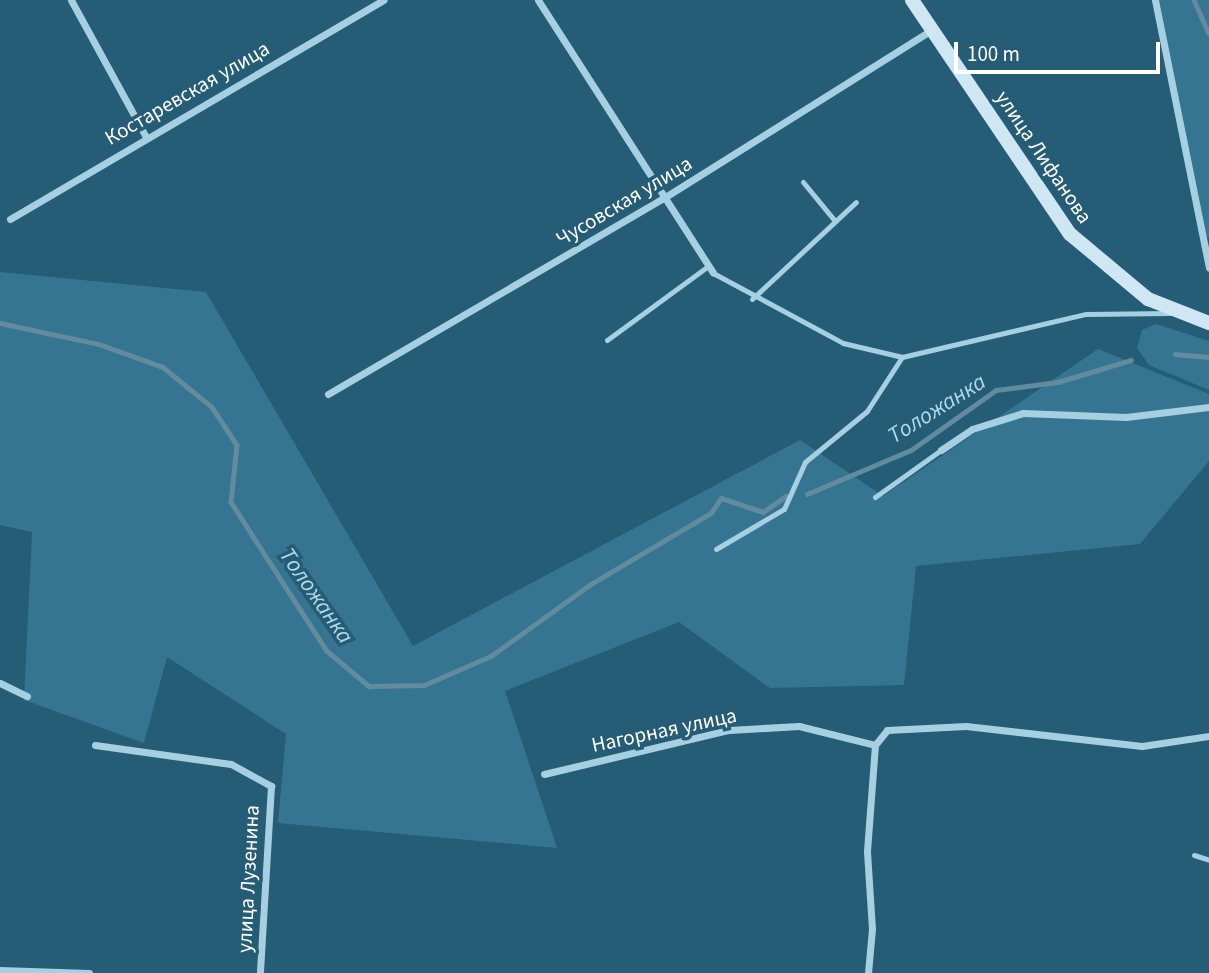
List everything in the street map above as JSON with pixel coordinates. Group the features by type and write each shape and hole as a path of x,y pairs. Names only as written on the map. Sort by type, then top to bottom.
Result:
{"street":[{"name":"Костаревская улица","path":"10,219 383,0"},
{"path":"538,0 662,199 713,273"},
{"name":"улица Лифанова","path":"912,0 1070,234 1121,281 1173,312 1209,323"},
{"path":"1155,0 1209,268"},
{"path":"74,1 146,137"},
{"name":"Чусовская улица","path":"328,394 662,199 934,29"},
{"path":"941,450 972,429 1023,413 1126,417 1209,407"},
{"path":"0,683 27,696"},
{"name":"Нагорная улица","path":"544,774 729,730 799,726 875,745"},
{"path":"868,973 873,929 867,851 875,745 887,730 966,726 1142,746 1209,736"},
{"name":"улица Лузенина","path":"95,745 232,764 271,786 260,973"},
{"path":"0,970 89,973"}],"lane":[{"path":"803,182 835,221"},
{"path":"752,299 856,202"},
{"path":"607,340 708,266"},
{"path":"713,273 752,299 856,348 902,358 937,345 1025,333 1086,313 1173,312"},
{"path":"716,549 784,509 805,462 867,411 902,358"},
{"path":"875,497 941,450"},
{"path":"1194,855 1209,860"}],"shaded area":[{"path":"1159,0 1209,0 1209,238 1200,235"},
{"path":"0,272 206,292 413,646 800,440 883,496 1098,349 1209,394 1209,461 1140,544 916,566 904,685 770,688 679,622 505,691 557,848 278,823 286,734 167,657 144,743 24,700 32,532 0,525"},
{"path":"1156,324 1209,341 1209,390 1149,365 1137,348 1142,330"}],"waterway":[{"path":"1194,0 1209,33"},
{"name":"Толожанка","path":"0,323 99,344 163,367 212,407 237,445 231,502 327,651 369,686 424,685 491,656 591,584 711,513 721,498 763,512 786,496"},
{"name":"Толожанка","path":"1175,354 1209,357"},
{"name":"Толожанка","path":"807,494 911,450 996,390 1058,382 1131,360"}]}
